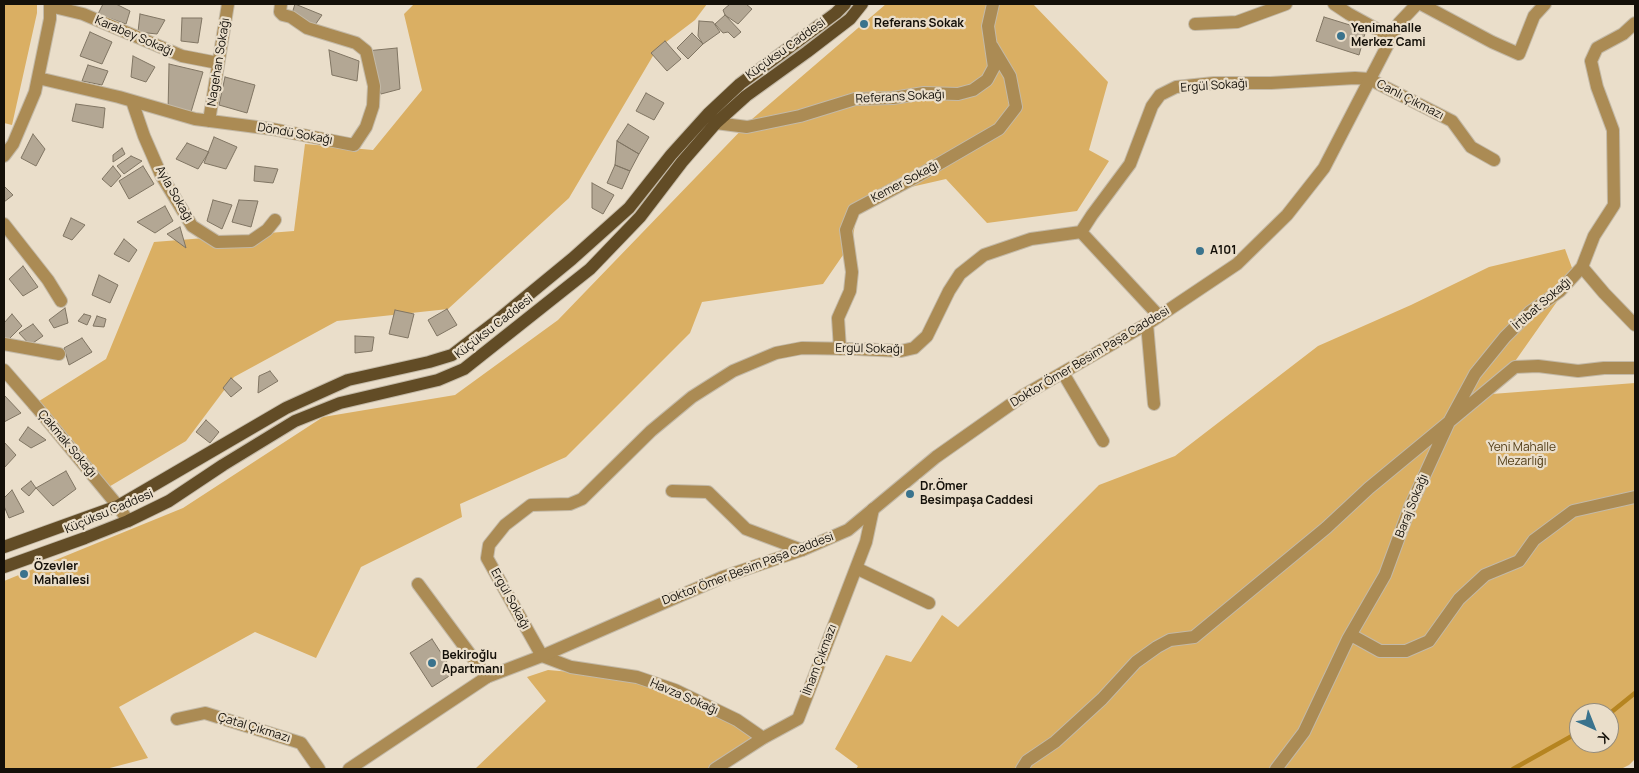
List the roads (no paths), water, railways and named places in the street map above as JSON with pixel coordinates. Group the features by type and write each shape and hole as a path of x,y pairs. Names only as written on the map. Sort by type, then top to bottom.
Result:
{"main road":[{"name":"Küçüksu Caddesi","path":"4,567 128,521 169,501 295,421 340,403 438,380 464,369 590,268 640,217 682,162 712,118 740,84 836,13 845,4"},
{"name":"Küçüksu Caddesi","path":"4,547 118,506 286,408 348,380 430,362 452,355 572,259 629,208 670,155 712,118 807,52 850,18 862,4"}],"street":[{"name":"Nagehan Sokağı","path":"209,121 228,4"},
{"name":"Döndü Sokağı","path":"38,78 195,119 272,129 354,145 366,127 373,106 374,86 366,51 356,43 307,28 291,17 283,15 280,12 281,4"},
{"name":"Referans Sokağı","path":"712,118 747,127 800,116 855,99 893,98 924,93 958,94 973,90 987,80 994,67 988,26 993,4"},
{"path":"1195,24 1237,22 1286,4"},
{"path":"1334,4 1391,37"},
{"name":"Doktor Ömer Besim Paşa Caddesi","path":"349,769 486,677 542,656 723,577 802,550 848,530 936,457 1024,394 1147,324 1237,264 1287,215 1324,168 1391,37 1399,23 1417,4"},
{"path":"1421,4 1492,42 1519,54 1534,16 1545,4"},
{"name":"Karabey Sokağı","path":"50,5 82,14 182,56 218,63"},
{"path":"4,156 13,144 35,92 50,19 50,5"},
{"name":"İrtibat Sokağı","path":"1449,422 1475,374 1505,337 1530,312 1560,291 1582,267 1594,236 1614,205 1613,130 1596,87 1591,61 1597,48 1623,34 1635,23"},
{"name":"Kemer Sokağı","path":"840,349 838,318 850,291 852,272 846,230 854,210 918,176 998,129 1016,107 1010,76 992,46"},
{"name":"Canlı Çıkmazı","path":"1369,79 1452,120 1471,147 1494,160"},
{"name":"Ergül Sokağı","path":"542,656 487,558 489,545 505,525 531,505 570,504 582,499 651,431 692,398 733,371 776,353 802,348 901,351 914,348 927,336 949,291 960,274 984,255 1031,239 1081,232 1130,164 1152,106 1160,95 1176,87 1214,84 1369,79"},
{"name":"Ayla Sokağı","path":"132,101 160,175 192,226 217,242 251,241 267,230 275,220"},
{"path":"4,224 48,280 61,301"},
{"path":"1081,232 1159,316"},
{"path":"1582,267 1635,325"},
{"path":"1147,324 1154,404"},
{"path":"4,344 59,354"},
{"name":"Baraj Sokağı","path":"1276,769 1304,732 1351,635 1385,575 1410,508 1449,422 1515,367 1538,366 1578,371 1604,368 1635,368"},
{"name":"Çakmak Sokağı","path":"4,370 118,506 128,521"},
{"path":"1063,372 1103,441"},
{"path":"1022,769 1027,761 1055,742 1102,699 1136,662 1170,640 1194,637 1326,528 1369,488 1449,422"},
{"path":"672,491 708,492 746,530 802,550"},
{"path":"1351,635 1380,651 1406,651 1429,641 1458,599 1485,575 1519,561 1534,540 1573,511 1635,497"},
{"name":"İlham Çıkmazı","path":"715,769 763,738 798,719 866,542 873,509"},
{"path":"856,568 929,604"},
{"path":"418,584 486,677"},
{"name":"Havza Sokağı","path":"542,656 571,667 637,677 674,690 737,720 763,738"},
{"name":"Çatal Çıkmazı","path":"177,719 205,713 300,743 318,769"}],"waterway":[{"path":"1619,706 1635,693"},
{"path":"1513,769 1569,738"}],"place":[{"name":"Referans Sokak","path":"864,24"},
{"name":"Yenimahalle Merkez Cami","path":"1341,36"},
{"name":"A101","path":"1200,251"},
{"name":"Dr.Ömer Besimpaşa Caddesi","path":"910,494"},
{"name":"Özevler Mahallesi","path":"24,574"},
{"name":"Bekiroğlu Apartmanı","path":"432,663"}],"park label":[{"name":"Yeni Mahalle Mezarlıḡı","path":"1522,455"}]}
